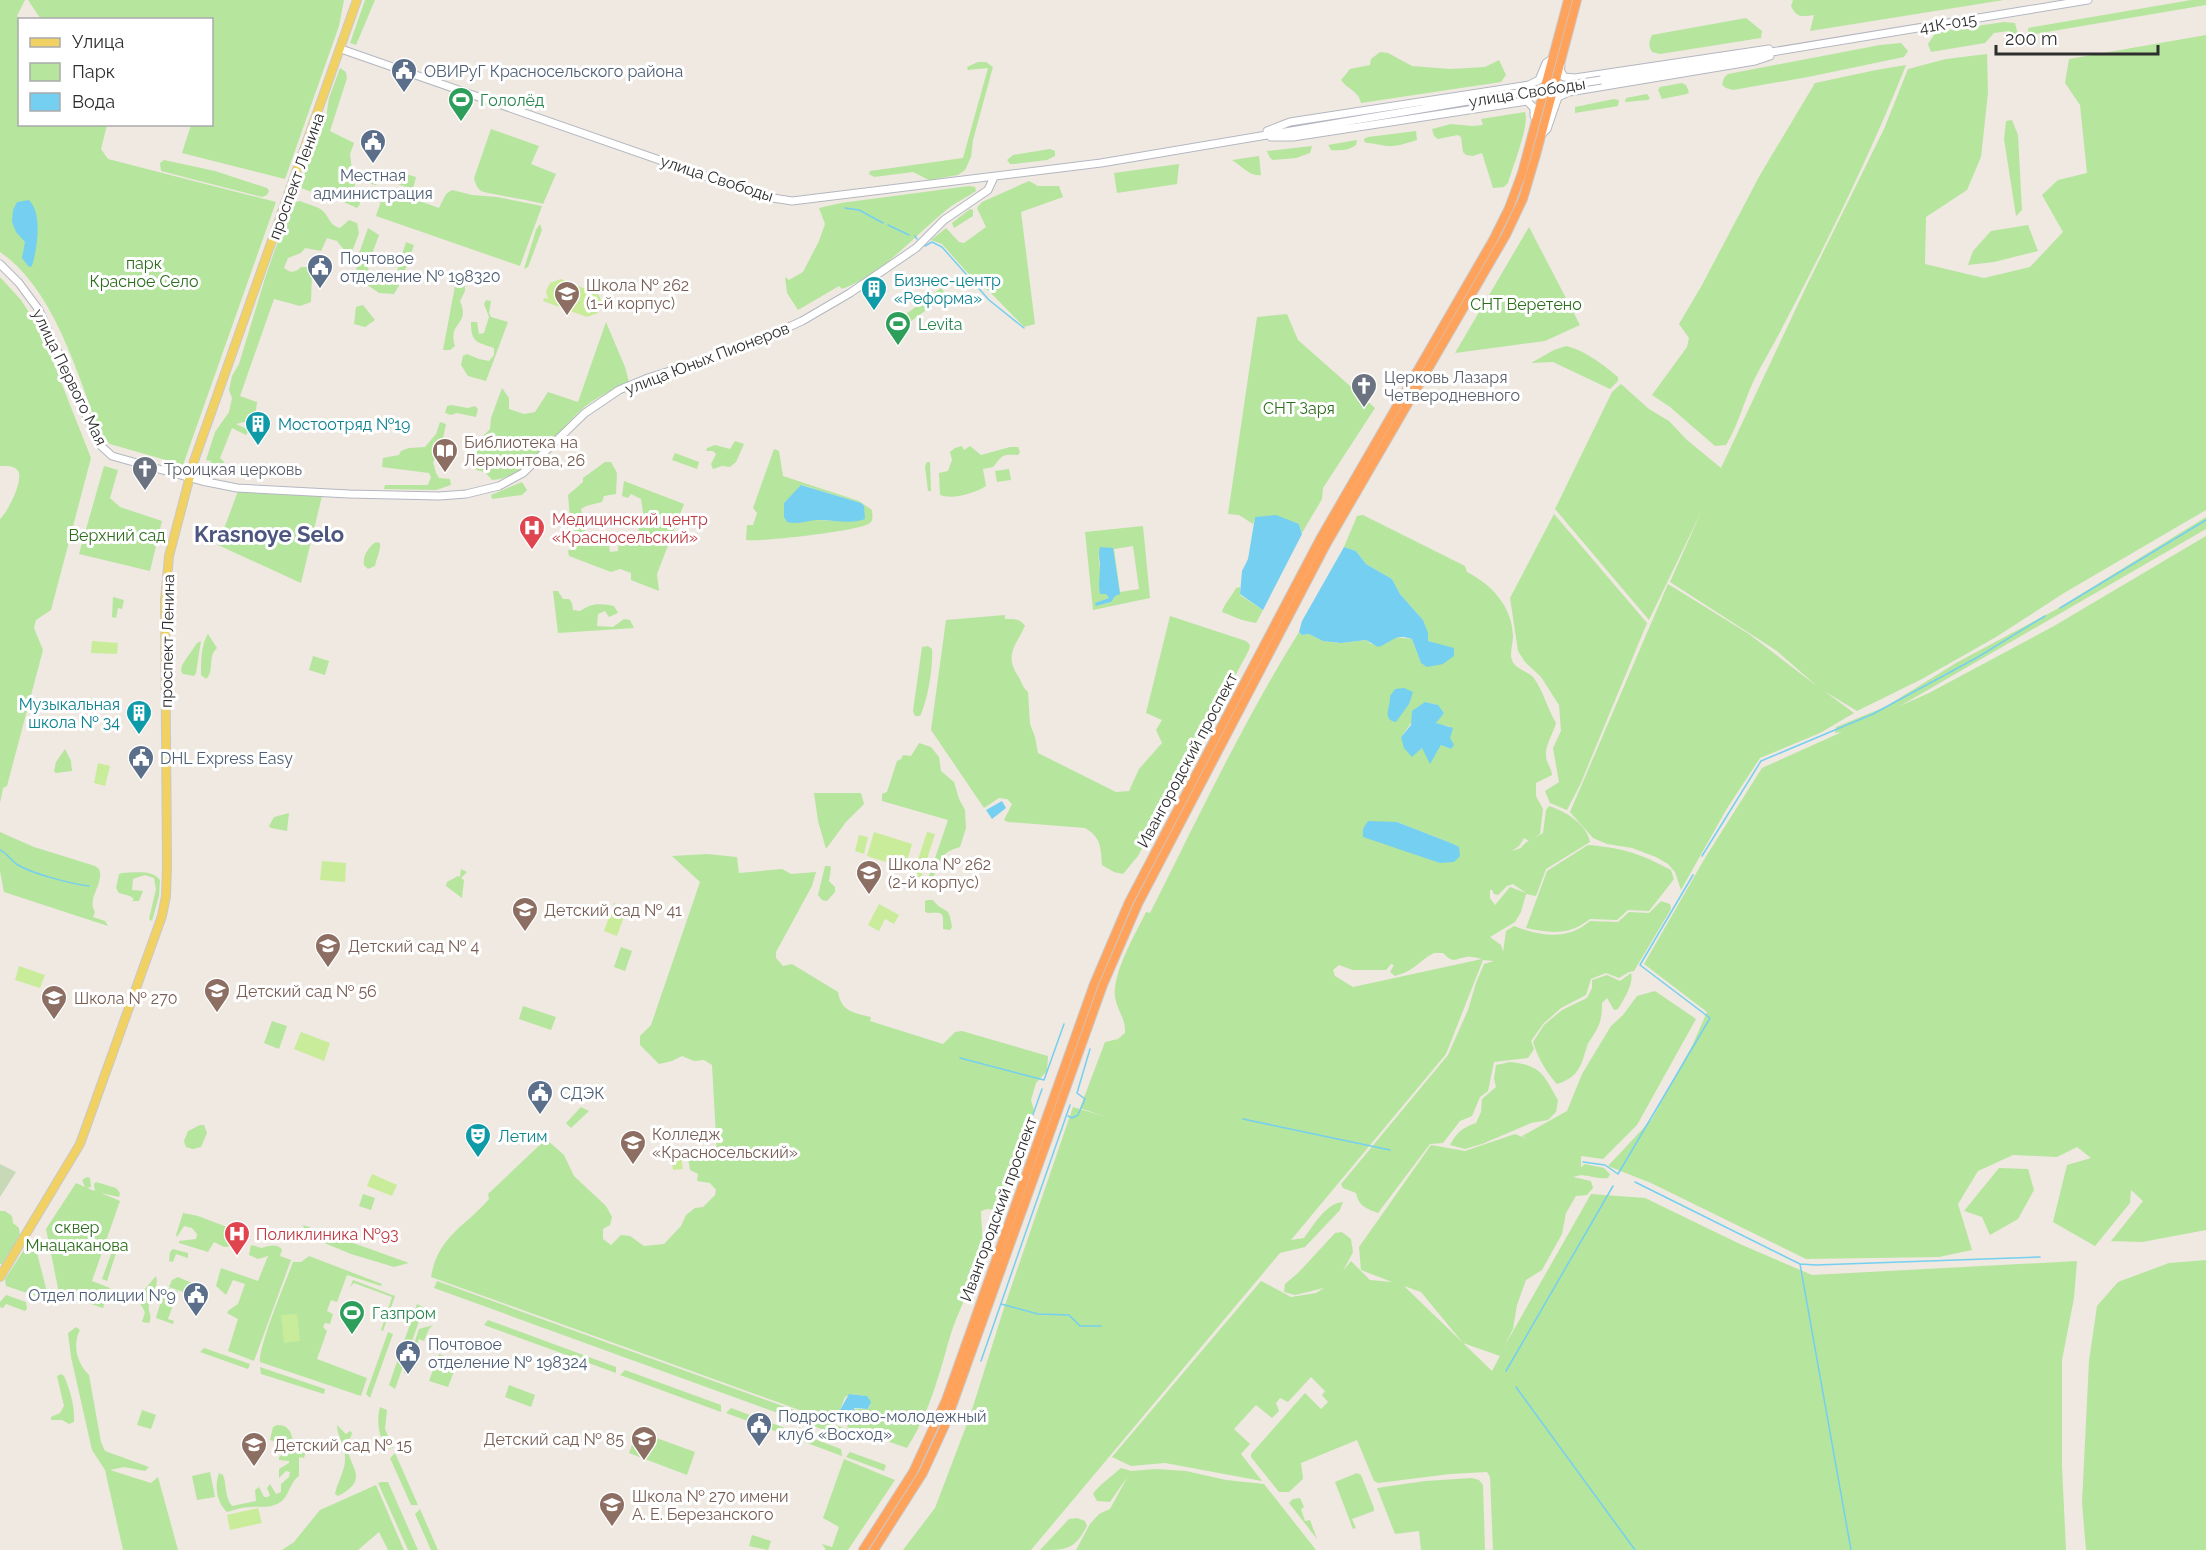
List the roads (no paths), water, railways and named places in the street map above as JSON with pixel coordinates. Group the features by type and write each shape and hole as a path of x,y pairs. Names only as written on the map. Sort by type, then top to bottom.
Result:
{"highway":[{"name":"Ивангородский проспект","path":"873,1550 923,1473 946,1423 1100,992 1131,919 1327,543 1506,235 1523,199 1552,59 1568,0"},
{"name":"Ивангородский проспект","path":"863,1550 910,1478 946,1400 1094,984 1120,919 1320,539 1496,234 1537,135 1577,0"}],"main road":[{"name":"проспект Ленина","path":"0,1277 80,1144 158,929 164,906 167,872 167,576 169,556 189,478 357,0"},
{"name":"41К-015","path":"1843,40 2088,0"},
{"name":"улица Свободы","path":"341,49 773,198 792,201 1101,162 1843,40"},
{"name":"улица Свободы","path":"1251,136 1293,137 1527,101 1533,105 1535,111 1531,131 1537,135 1547,129 1558,97 1569,92 1755,60 1804,46"},
{"name":"улица Свободы","path":"1564,47 1561,74 1564,77 1575,78 1751,50 1804,46"},
{"name":"улица Свободы","path":"1251,136 1290,122 1529,85 1539,80 1546,63 1552,59"},
{"name":"улица Юных Пионеров","path":"189,478 237,488 423,496 466,494 499,486 523,473 585,413 619,390 767,337 802,321 850,293 916,248 944,220 988,190 994,177"},
{"name":"улица Первого Мая","path":"0,264 39,310 99,444 105,452 189,478"}],"water":[{"path":"29,200 36,214 38,232 34,259 32,266 29,267 22,258 25,242 16,232 12,222 13,210 17,202"},
{"path":"801,485 861,503 864,506 865,519 853,522 816,520 787,522 784,517 784,503"},
{"path":"1276,515 1299,524 1302,534 1263,610 1240,594 1242,571 1248,559 1255,517"},
{"path":"1100,547 1113,548 1120,594 1115,596 1111,602 1096,606 1095,603 1109,598 1106,594 1100,594"},
{"path":"1344,547 1356,551 1366,564 1392,579 1400,594 1423,620 1428,633 1428,641 1454,648 1454,656 1443,664 1427,667 1421,663 1412,639 1406,637 1397,638 1378,647 1366,640 1341,643 1323,641 1309,634 1302,635 1299,632 1302,621"},
{"path":"1404,688 1413,692 1409,704 1396,722 1388,715 1390,696 1395,689"},
{"path":"1425,702 1438,705 1444,713 1436,723 1453,728 1450,738 1454,745 1451,749 1441,745 1430,764 1422,748 1412,757 1404,748 1401,737 1411,725 1412,711"},
{"path":"1002,801 1006,808 992,819 986,810"},
{"path":"1368,821 1397,822 1459,847 1460,856 1454,862 1440,863 1363,837 1363,829"},
{"path":"849,1394 867,1396 871,1402 868,1409 854,1408 855,1412 865,1415 864,1417 853,1416 847,1422 834,1416"}],"waterway":[{"path":"845,208 859,210 883,223"},
{"path":"888,225 909,235"},
{"path":"925,246 932,242 942,247 989,300 1024,328"},
{"path":"2060,608 2206,520"},
{"path":"1702,856 1761,761 1873,714 1978,657 2045,616"},
{"path":"0,850 13,862 33,872 89,886"},
{"path":"1583,1162 1605,1165 1618,1174 1710,1018 1640,965 1693,875"},
{"path":"960,1058 1044,1080 1064,1024"},
{"path":"1068,1116 1072,1118 1078,1115 1085,1099 1077,1093 1090,1049"},
{"path":"971,1290 1042,1089"},
{"path":"981,1361 1070,1105"},
{"path":"1243,1119 1390,1150"},
{"path":"1635,1182 1800,1264 2040,1257"},
{"path":"1506,1371 1613,1186"},
{"path":"1800,1264 1851,1550"},
{"path":"1001,1304 1038,1314 1069,1315 1080,1326 1101,1326"},
{"path":"1516,1387 1635,1550"}],"place":[{"name":"ОВИРуГ Красносельского района","path":"404,94"},
{"name":"Гололёд","path":"461,123"},
{"name":"Местная администрация","path":"373,165"},
{"name":"Почтовое отделение № 198320","path":"320,290"},
{"name":"Бизнес-центр «Реформа»","path":"874,312"},
{"name":"Школа № 262 (1-й корпус)","path":"567,317"},
{"name":"Levita","path":"898,347"},
{"name":"Церковь Лазаря Четверодневного","path":"1364,409"},
{"name":"Мостоотряд №19","path":"258,447"},
{"name":"Библиотека на Лермонтова, 26","path":"445,474"},
{"name":"Троицкая церковь","path":"145,492"},
{"name":"Медицинский центр «Красносельский»","path":"532,551"},
{"name":"Музыкальная школа № 34","path":"139,736"},
{"name":"DHL Express Easy","path":"141,781"},
{"name":"Школа № 262 (2-й корпус)","path":"869,896"},
{"name":"Детский сад № 41","path":"525,933"},
{"name":"Детский сад № 4","path":"328,969"},
{"name":"Детский сад № 56","path":"217,1014"},
{"name":"Школа № 270","path":"54,1021"},
{"name":"СДЭК","path":"540,1116"},
{"name":"Летим","path":"478,1159"},
{"name":"Колледж «Красносельский»","path":"633,1166"},
{"name":"Поликлиника №93","path":"237,1257"},
{"name":"Отдел полиции №9","path":"196,1318"},
{"name":"Газпром","path":"352,1336"},
{"name":"Почтовое отделение № 198324","path":"408,1376"},
{"name":"Подростково-молодежный клуб «Восход»","path":"759,1448"},
{"name":"Детский сад № 85","path":"644,1462"},
{"name":"Детский сад № 15","path":"254,1468"},
{"name":"Школа № 270 имени А. Е. Березанского","path":"612,1528"}],"district":[{"name":"Krasnoye Selo","path":"269,534"}],"park label":[{"name":"парк Красное Село","path":"144,272"},
{"name":"СНТ Веретено","path":"1526,304"},
{"name":"СНТ Заря","path":"1299,408"},
{"name":"Верхний сад","path":"117,535"},
{"name":"сквер Мнацаканова","path":"77,1236"}]}
